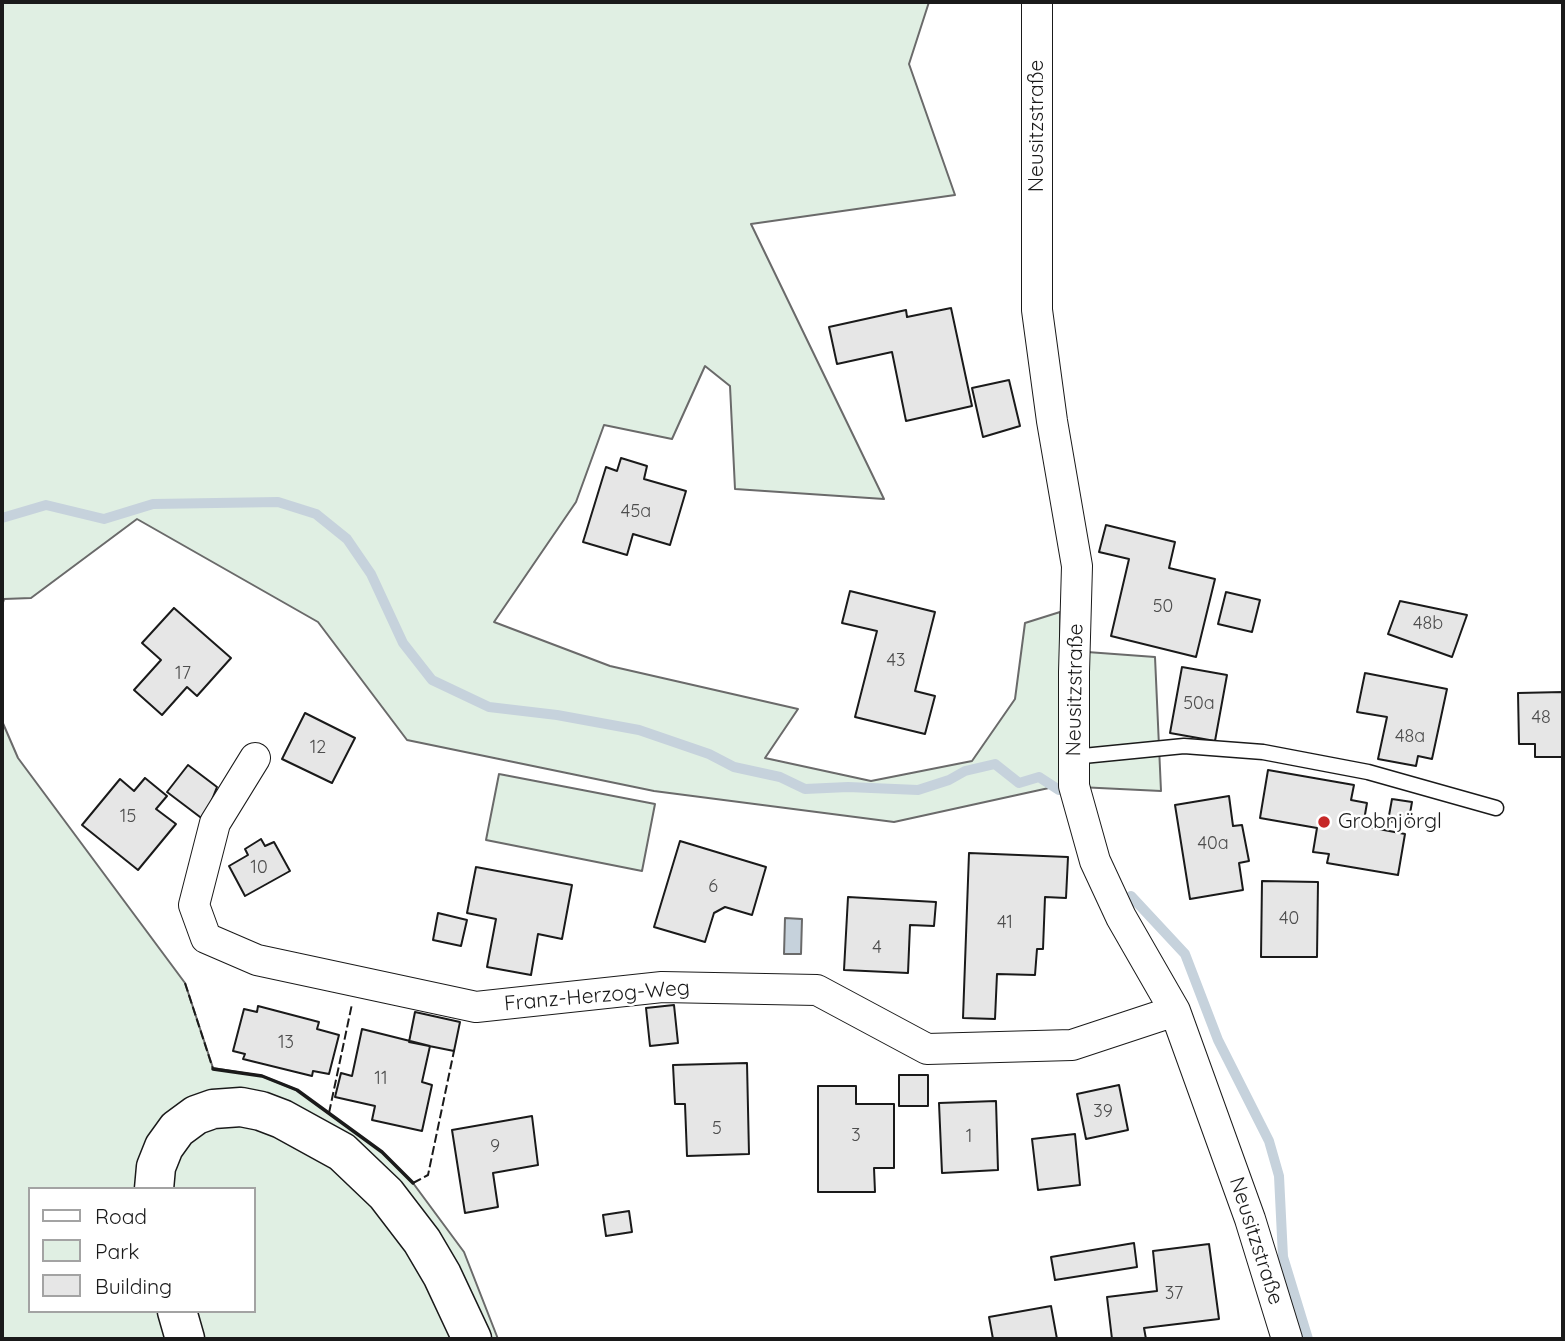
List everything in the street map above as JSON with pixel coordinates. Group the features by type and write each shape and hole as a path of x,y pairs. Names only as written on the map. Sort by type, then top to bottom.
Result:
{"main road":[{"path":"154,1187 156,1167 164,1147 177,1129 196,1115 213,1109 242,1107 282,1119 342,1152 386,1194 422,1241 472,1339"},
{"path":"178,1313 185,1339"}],"street":[{"name":"Neusitzstraße","path":"1037,2 1037,310 1052,421 1077,566 1074,786 1095,861 1121,917 1175,1012 1246,1208 1287,1339"},
{"name":"Franz-Herzog-Weg","path":"256,758 215,823 194,905 206,938 257,960 476,1007 663,987 817,990 927,1049 1072,1045 1175,1012"}],"lane":[{"path":"1073,757 1184,746 1263,752 1368,772 1496,808"}],"green space":[{"path":"2,2 929,2 909,64 955,195 751,224 884,499 735,489 730,386 705,366 672,439 604,425 576,502 494,622 610,666 798,709 765,758 871,781 972,761 1015,699 1025,623 1060,612 1060,650 1155,657 1161,791 1058,786 894,822 654,791 407,740 318,622 137,519 31,598 4,599 2,606"},
{"path":"2,721 18,758 185,983 213,1068 262,1076 297,1090 382,1152 413,1183 464,1252 498,1339 2,1339"},
{"path":"499,774 655,804 642,871 486,840"}],"shaded area":[{"path":"785,918 802,919 801,954 784,954"}],"building":[{"path":"951,308 972,406 906,421 892,352 837,364 829,327 906,310 907,317"},
{"path":"1009,380 1020,426 983,437 972,388"},
{"path":"621,458 647,466 644,479 686,491 670,545 633,534 627,555 583,542 606,467 617,471"},
{"path":"1106,525 1175,542 1169,568 1215,579 1196,657 1111,636 1129,559 1099,552"},
{"path":"850,591 935,612 915,691 935,696 925,734 855,717 877,631 842,623"},
{"path":"1226,592 1260,600 1252,632 1218,624"},
{"path":"1400,601 1467,615 1452,657 1388,634"},
{"path":"174,608 231,658 197,696 187,687 162,715 134,690 161,660 142,643"},
{"path":"1182,667 1227,675 1215,741 1170,733"},
{"path":"1365,673 1447,689 1432,759 1418,756 1416,766 1378,759 1387,717 1357,712"},
{"path":"1563,692 1563,757 1535,757 1535,744 1519,744 1518,693"},
{"path":"305,713 355,738 332,783 282,759"},
{"path":"188,765 217,787 204,820 167,792"},
{"name":"Grobnjörgl","path":"1268,770 1354,785 1351,800 1367,803 1363,826 1405,834 1398,875 1327,863 1329,854 1313,852 1317,828 1260,818"},
{"path":"145,778 167,796 156,809 176,824 138,870 82,825 120,779 134,791"},
{"path":"1229,796 1233,826 1242,825 1249,861 1239,863 1243,890 1190,899 1175,805"},
{"path":"1392,799 1412,802 1408,825 1388,821"},
{"path":"261,839 265,846 274,842 290,871 245,896 229,866 248,855 245,849"},
{"path":"680,841 766,867 752,915 725,907 714,913 705,942 654,927"},
{"path":"969,853 1068,857 1066,898 1045,897 1043,949 1037,949 1035,975 997,974 995,1019 963,1018"},
{"path":"476,867 572,885 562,939 538,934 531,975 487,967 496,919 467,913"},
{"name":"Grobnjörgl","path":"1262,881 1318,882 1317,957 1261,957"},
{"path":"848,897 936,902 934,926 910,925 908,973 844,970"},
{"path":"438,913 467,920 461,946 433,940"},
{"path":"674,1005 678,1043 650,1046 646,1008"},
{"path":"258,1006 319,1022 317,1029 339,1035 329,1074 313,1071 312,1076 243,1059 245,1054 233,1051 244,1009 257,1012"},
{"path":"415,1012 460,1022 454,1051 409,1042"},
{"path":"362,1029 430,1046 422,1082 432,1085 422,1131 372,1120 375,1106 335,1097 341,1073 352,1076"},
{"path":"747,1063 749,1154 687,1156 685,1104 675,1104 673,1065"},
{"path":"899,1075 928,1075 928,1106 899,1106"},
{"path":"1119,1085 1128,1130 1086,1139 1077,1094"},
{"path":"818,1086 856,1086 856,1104 894,1104 894,1168 874,1168 875,1192 818,1192"},
{"path":"996,1101 998,1170 942,1173 939,1103"},
{"path":"532,1116 538,1165 493,1173 498,1207 465,1213 452,1130"},
{"path":"1075,1134 1080,1185 1038,1190 1032,1139"},
{"path":"629,1211 632,1232 606,1236 603,1215"},
{"path":"1134,1243 1137,1267 1055,1280 1051,1257"},
{"path":"1209,1244 1219,1319 1144,1328 1146,1339 1112,1339 1107,1297 1157,1291 1153,1251"},
{"path":"1051,1306 1057,1339 993,1339 989,1317"}],"waterway":[{"path":"2,518 46,505 104,519 153,504 278,502 316,514 347,539 371,574 403,643 432,680 489,707 557,715 639,730 709,754 734,767 780,777 805,789 848,787 918,790 949,780 965,771 995,764 1019,783 1039,777 1059,790"},
{"path":"1131,896 1185,954 1218,1040 1269,1141 1279,1176 1283,1257 1308,1339"}],"fence":[{"path":"185,983 213,1069"},
{"path":"329,1113 352,1004"},
{"path":"413,1183 428,1175 454,1051"}],"wall":[{"path":"213,1069 262,1076 297,1090 382,1152 413,1183"}],"place":[{"name":"Grobnjörgl","path":"1324,822"}]}
